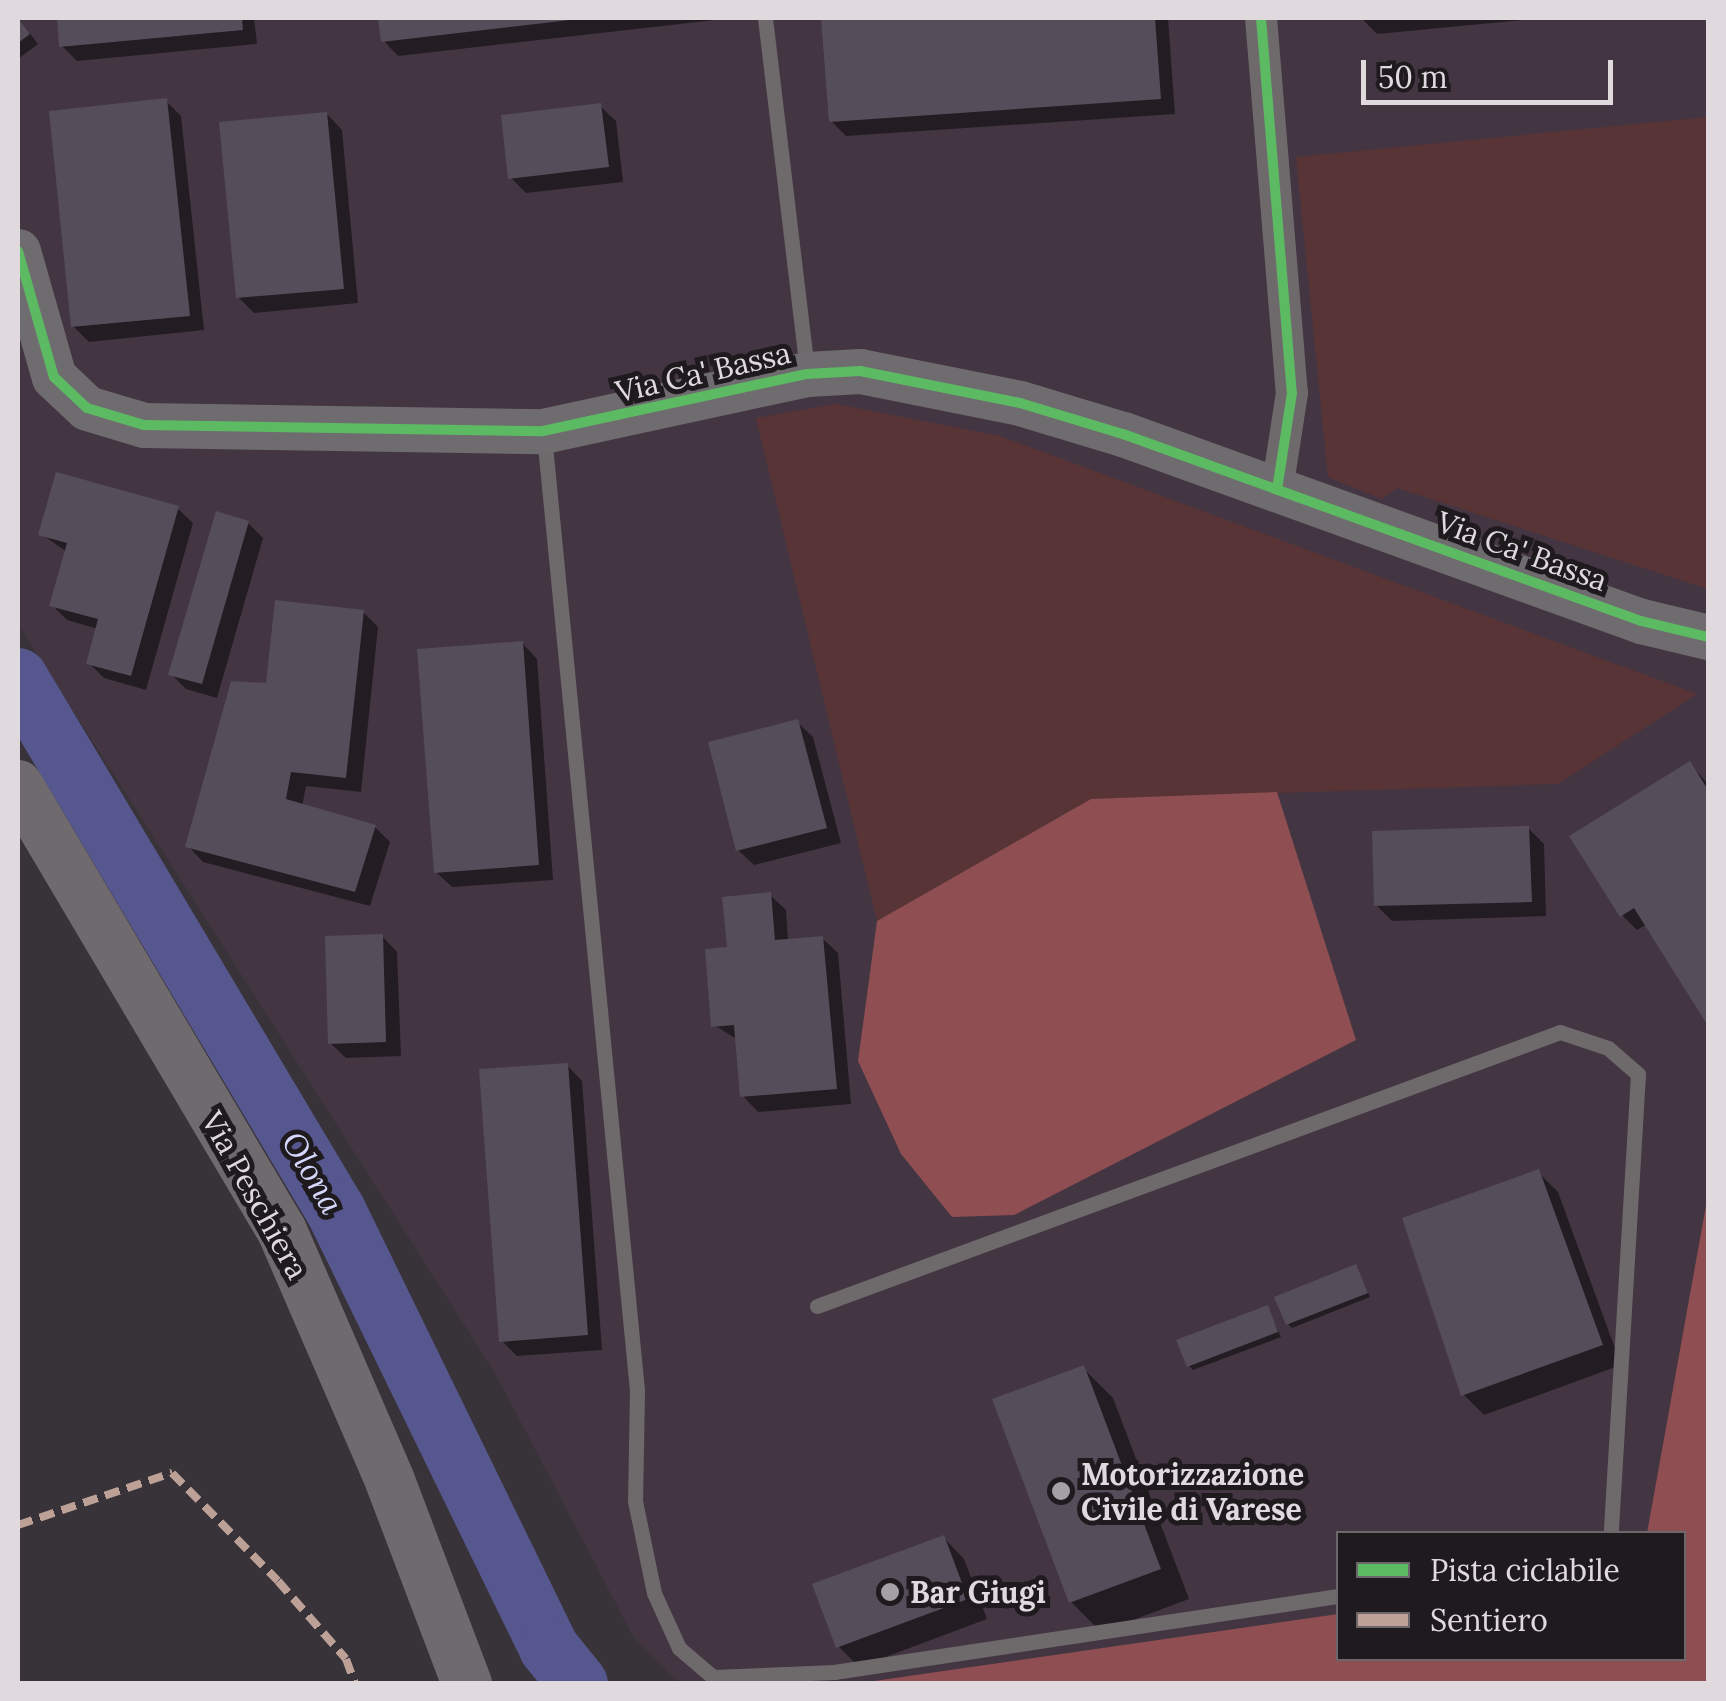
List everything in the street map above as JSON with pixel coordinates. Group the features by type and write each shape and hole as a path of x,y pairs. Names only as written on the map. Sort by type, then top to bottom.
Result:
{"main road":[{"name":"Via Peschiera","path":"18,786 282,1231 390,1481 467,1684"}],"street":[{"path":"1261,18 1292,393 1277,490"},
{"name":"Via Ca' Bassa","path":"18,251 54,377 87,408 144,426 544,431 807,374 860,371 1020,403 1277,490 1641,621 1708,637"}],"lane":[{"path":"765,18 807,374"},
{"path":"544,431 636,1390 635,1501 654,1592 679,1648 713,1677 796,1675 1336,1596"},
{"path":"817,1306 1560,1032 1608,1048 1638,1074 1611,1531"}],"shaded area":[{"path":"18,18 1708,18 1708,1194 1647,1531 1336,1531 1336,1614 860,1683 679,1683 633,1636 495,1373 18,624"},
{"path":"1708,117 1708,589 1397,488 1382,499 1328,477 1296,157"},
{"path":"836,404 1000,436 1697,694 1558,784 1091,799 877,921 756,418"},
{"path":"1277,792 1356,1040 1014,1215 952,1217 901,1154 858,1061 877,921 1091,799"},
{"path":"1708,1194 1708,1683 860,1683 1336,1614 1336,1661 1686,1661 1686,1531 1647,1531"}],"building":[{"path":"18,18 30,34 18,43"},
{"path":"57,18 242,18 243,30 59,47"},
{"path":"378,18 569,18 570,20 381,42"},
{"path":"821,18 1155,18 1161,99 829,122"},
{"path":"167,98 190,316 71,327 49,111"},
{"path":"601,103 609,167 508,179 501,115"},
{"path":"327,112 344,289 236,298 219,122"},
{"path":"56,472 179,506 131,676 86,664 98,619 49,606 67,543 38,535"},
{"path":"216,511 249,521 202,684 168,675"},
{"path":"275,600 364,610 346,778 291,772 286,799 376,825 355,892 185,847 231,681 266,683"},
{"path":"523,641 539,865 434,873 417,649"},
{"path":"798,719 827,828 736,851 708,742"},
{"path":"1690,761 1708,790 1708,1026 1634,908 1620,917 1569,836"},
{"path":"1529,826 1532,902 1374,906 1372,831"},
{"path":"771,892 775,940 823,936 837,1089 740,1097 734,1025 711,1027 705,949 727,947 722,897"},
{"path":"383,934 386,1042 328,1044 325,936"},
{"path":"568,1063 588,1335 499,1342 479,1069"},
{"path":"1539,1169 1603,1345 1461,1396 1402,1218"},
{"path":"1356,1264 1368,1293 1286,1325 1274,1297"},
{"path":"1268,1305 1278,1332 1187,1367 1176,1340"},
{"path":"1084,1365 1161,1569 1069,1603 992,1399"},
{"name":"Bar Giugi","path":"944,1535 968,1599 836,1648 812,1584"}],"waterway":[{"name":"Olona","path":"18,678 336,1211 549,1648 578,1684"}],"marked path":[{"path":"18,1525 172,1473 278,1581 346,1659 355,1684"}],"cycle path":[{"path":"1261,18 1292,393 1277,490"},
{"path":"18,251 54,377 87,408 144,425 543,431 807,374 860,371 1020,403 1123,434 1641,621 1708,637"}],"place":[{"name":"Motorizzazione Civile di Varese","path":"1061,1491"},
{"name":"Bar Giugi","path":"890,1592"}]}
